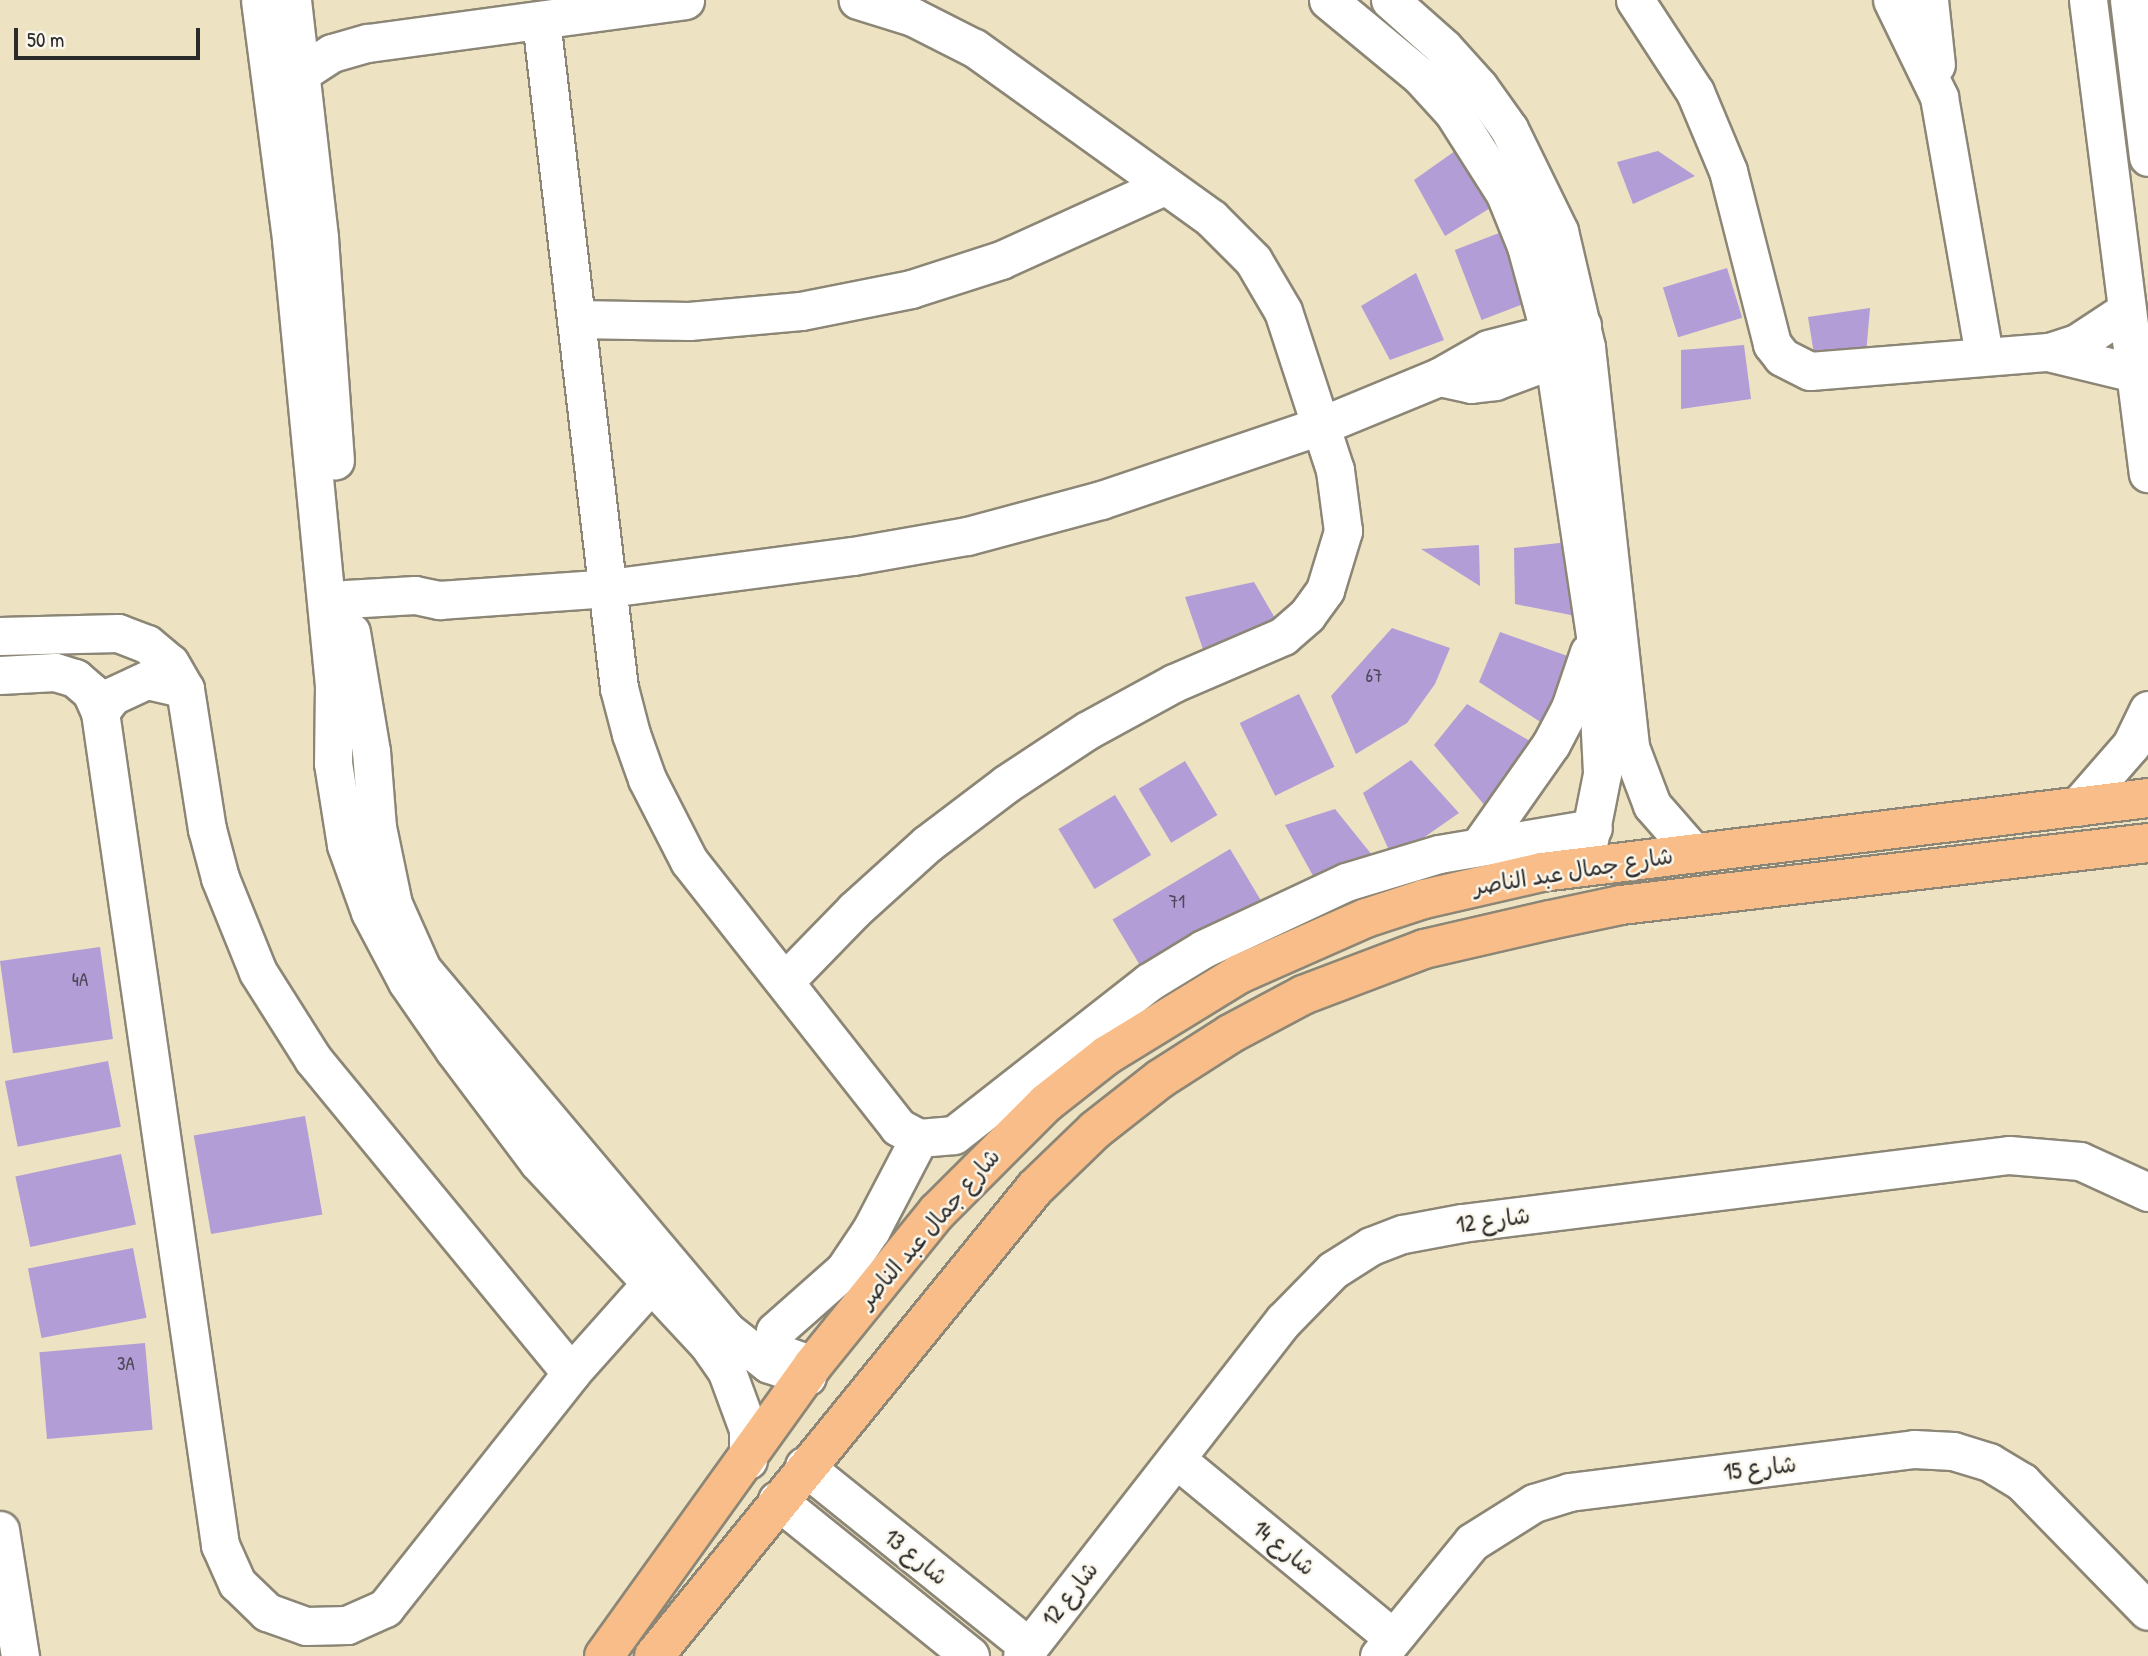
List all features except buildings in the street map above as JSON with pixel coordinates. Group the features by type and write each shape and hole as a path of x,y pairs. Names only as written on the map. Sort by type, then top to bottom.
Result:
{"main road":[{"name":"شارع جمال عبد الناصر","path":"604,1656 810,1371 937,1212 990,1156 1107,1055 1172,1012 1239,974 1366,918 1482,884 1581,866 2148,798"},
{"name":"شارع جمال عبد الناصر","path":"654,1656 980,1250 1095,1130 1160,1079 1230,1034 1303,995 1424,949 1621,905 2148,843"}],"street":[{"path":"301,73 332,53 368,43 685,0"},
{"path":"785,981 853,910 927,844 1006,784 1088,730 1174,683 1283,636 1307,615 1325,590 1343,531 1342,500 1283,311 1252,260 1211,218 1162,187 974,48 913,17 858,0"},
{"path":"1328,0 1420,76 1482,151 1568,341 1614,718 1593,828 1581,866"},
{"path":"1390,0 1444,48 1509,129 1559,231 1595,635 1614,718 1639,777 1664,822 1693,852"},
{"path":"1635,0 1695,92 1728,171 1772,344 1782,357 1810,371 2048,352 2077,343 2127,310"},
{"path":"1892,0 1939,97"},
{"path":"1929,0 1939,97 1984,356"},
{"path":"2088,0 2148,473"},
{"path":"2129,0 2141,56 2148,157"},
{"path":"282,3 328,32 368,43"},
{"path":"282,3 301,73 319,238 344,623"},
{"path":"282,3 291,240 344,623 371,751 377,827 393,904 422,969 552,1154 652,1282 717,1337 769,1364 810,1371"},
{"path":"541,20 619,688 647,779 689,861 890,1118 919,1138 943,1138 964,1128 1099,1019 1203,949 1346,882 1480,845 1593,828"},
{"path":"576,319 688,321 751,316 800,311 911,289 1001,260 1162,187"},
{"path":"344,623 419,613 439,600 609,588 853,556 967,536 1101,500 1320,426 1439,377 1488,349 1568,341"},
{"path":"2048,352 2135,373"},
{"path":"0,636 118,633 147,643 170,663 185,689 207,829 237,926 258,972 313,1059 571,1373"},
{"path":"1480,845 1551,744 1570,708 1595,635"},
{"path":"0,676 55,672 75,678 91,692 100,712 220,1545 237,1583 267,1612 306,1626 347,1625 385,1608 571,1373 652,1282"},
{"path":"100,712 112,696 147,680 185,689"},
{"path":"2077,807 2122,756 2148,710"},
{"path":"810,1371 781,1354 773,1343 775,1331 844,1270 871,1230 919,1138"},
{"path":"552,1154 717,1337 741,1401 748,1429 748,1460"},
{"name":"شارع 12","path":"1026,1652 1313,1287 1371,1246 1403,1234 2009,1155 2080,1161 2148,1192"},
{"name":"شارع 15","path":"1386,1647 1472,1542 1534,1503 1569,1492 1914,1449 1953,1451 1977,1458 2022,1482 2148,1611"},
{"name":"شارع 14","path":"1176,1459 1386,1647"},
{"name":"شارع 13","path":"804,1466 1026,1652"},
{"name":"شارع 13","path":"777,1500 970,1656"},
{"path":"0,1530 20,1656"}]}
